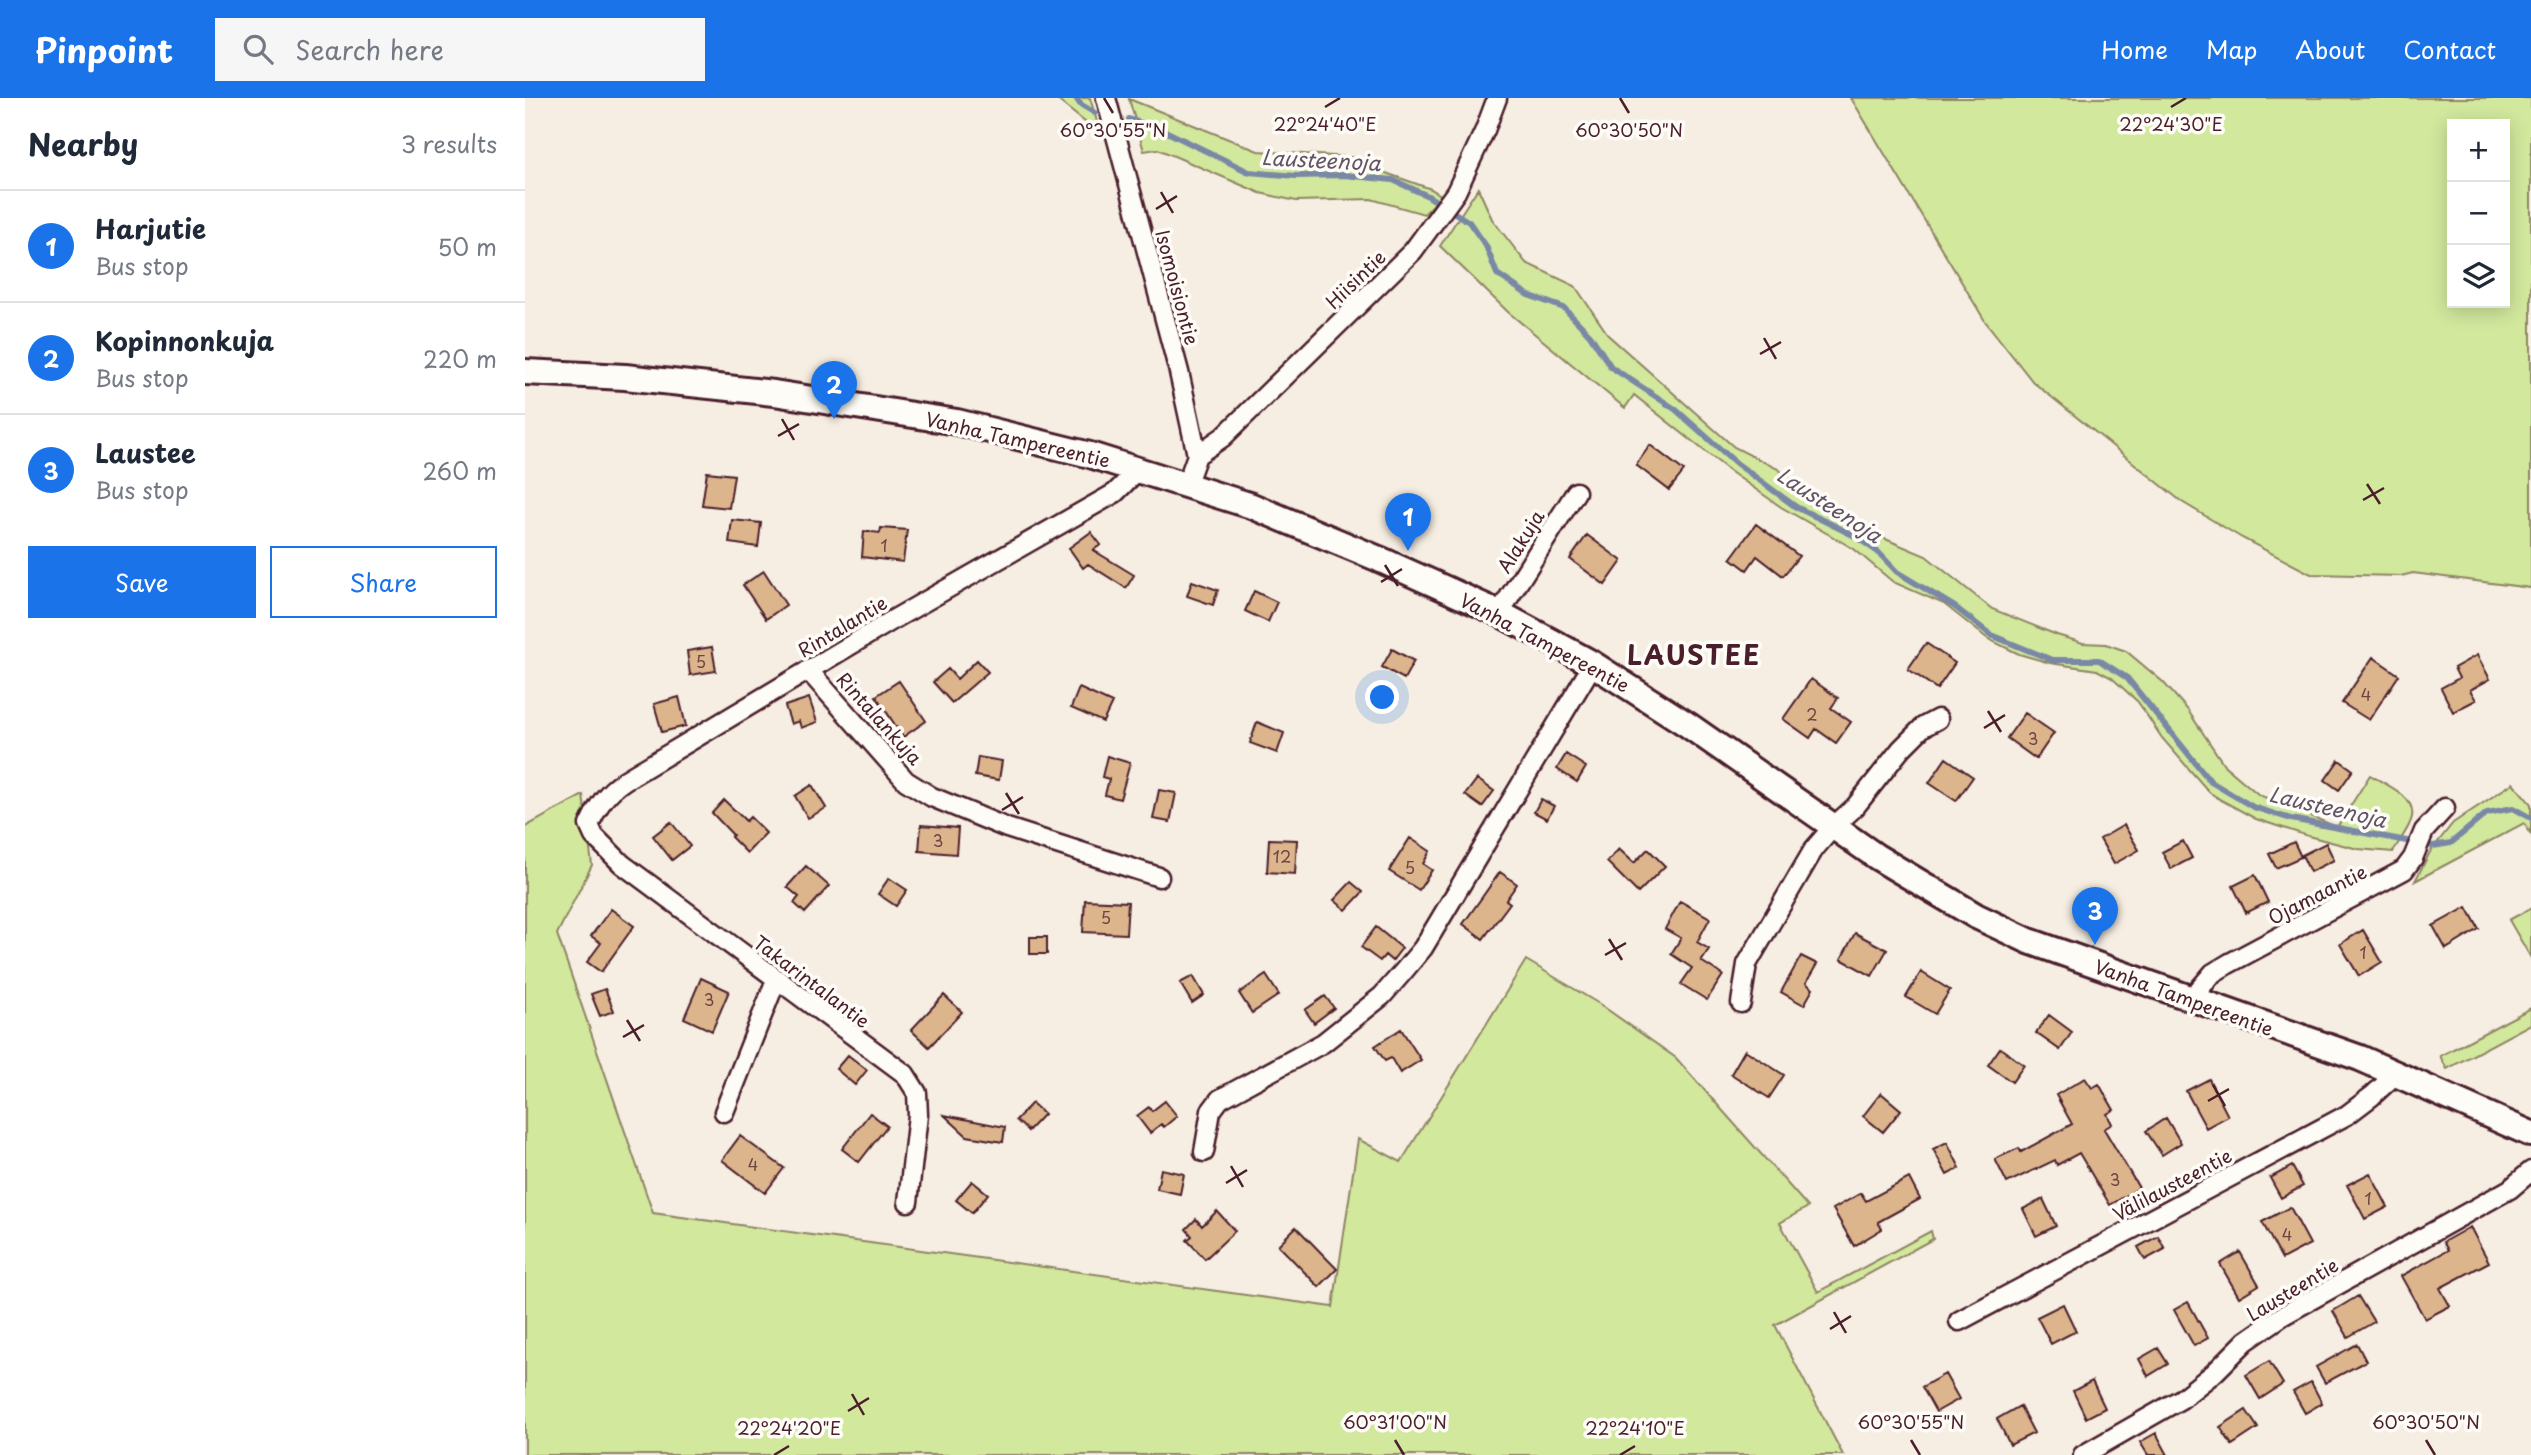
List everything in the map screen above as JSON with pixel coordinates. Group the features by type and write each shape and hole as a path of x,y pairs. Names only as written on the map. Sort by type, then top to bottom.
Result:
{"main road":[{"name":"Vanha Tampereentie","path":"525,372 625,377 774,393 957,422 1139,469 1252,506 1499,613 1593,664 1688,725 1833,827 1976,916 2029,941 2397,1073 2531,1134"}],"street":[{"name":"Isomoisiontie","path":"1106,98 1179,372 1197,455"},
{"name":"Hiisintie","path":"1197,455 1223,437 1413,251 1452,197 1475,152 1497,98"},
{"path":"1186,486 1197,455"},
{"name":"Rintalantie","path":"594,836 589,825 609,791 808,670 1115,493 1139,469"},
{"name":"Alakuja","path":"1499,613 1576,492"},
{"path":"1204,1152 1211,1111 1220,1099 1323,1043 1353,1021 1382,996 1423,948 1593,664"},
{"name":"Rintalankuja","path":"808,670 906,780 932,797 1007,828 1159,877"},
{"path":"1741,1003 1747,964 1814,849 1855,807 1901,749 1923,727 1938,719"},
{"name":"Ojamaantie","path":"2190,1000 2213,973 2405,870 2424,831 2445,808"},
{"name":"Takarintalantie","path":"594,836 622,864 905,1074 917,1093 918,1115 908,1202"},
{"path":"724,1112 776,980"},
{"name":"Välilausteentie","path":"1959,1321 2347,1115 2397,1073"},
{"name":"Lausteentie","path":"2083,1455 2181,1399 2214,1373 2246,1341 2283,1316 2510,1189 2531,1171"}],"green space":[{"path":"1055,98 1090,98 1101,135"},
{"path":"1851,98 2531,98 2531,588 2413,573 2401,576 2311,574 2242,538 2182,502 2033,382 1985,321"},
{"path":"1129,99 1258,151 1377,159 1380,171 1431,189 1442,196 1424,214 1371,199 1296,201 1260,193 1158,149 1144,151"},
{"path":"1478,188 1492,219 1526,263 1575,286 1609,336 1734,447 1778,469 1829,507 1883,538 1926,556 1992,609 2057,635 2083,643 2106,644 2126,651 2163,682 2187,709 2225,766 2259,795 2337,827 2370,775 2391,787 2404,797 2412,810 2409,826 2393,852 2358,849 2308,836 2256,819 2221,800 2209,792 2162,738 2138,702 2112,678 2097,670 2050,663 2019,654 1988,639 1944,604 1893,582 1854,549 1781,507 1731,472 1634,395 1625,408 1508,312 1440,246"},
{"path":"2513,783 2531,804 2531,834 2524,823 2415,881 2430,852 2453,823"},
{"path":"583,795 592,865 557,934 653,1213 1333,1307 1358,1139 1401,1162 1526,960 1601,1005 1676,1058 1808,1207 1780,1223 1818,1292 1931,1231 1933,1239 1775,1325 1843,1455 525,1455 525,827"},
{"path":"2531,908 2531,958 2509,920"},
{"path":"2531,1008 2531,1024 2447,1069 2440,1056"}],"building":[{"path":"1650,445 1684,471 1669,490 1636,465"},
{"path":"707,472 734,475 729,508 702,505"},
{"path":"732,520 761,523 758,547 729,543"},
{"path":"1756,524 1799,556 1783,576 1757,556 1747,570 1731,558"},
{"path":"881,528 907,530 903,562 862,557 864,531 880,533"},
{"path":"1091,532 1101,545 1093,550 1134,575 1126,588 1088,564 1083,568 1069,548"},
{"path":"1587,535 1622,561 1605,585 1570,559"},
{"path":"764,571 786,605 766,619 743,585"},
{"path":"1192,581 1218,590 1213,605 1187,596"},
{"path":"1254,591 1277,602 1268,622 1245,611"},
{"path":"1926,643 1955,663 1937,689 1908,669"},
{"path":"712,647 716,671 690,675 687,651"},
{"path":"1392,649 1414,661 1404,679 1382,667"},
{"path":"2477,655 2490,679 2470,690 2476,700 2453,712 2441,688 2459,678 2454,668"},
{"path":"2373,657 2399,675 2369,720 2342,703"},
{"path":"977,660 988,672 952,703 933,682 948,669 957,679"},
{"path":"1811,679 1838,698 1831,708 1851,722 1836,743 1816,729 1810,738 1783,719"},
{"path":"899,681 926,721 903,737 876,696"},
{"path":"1079,688 1112,703 1103,722 1071,708"},
{"path":"679,697 686,726 662,732 654,704"},
{"path":"809,698 817,722 801,728 799,721 791,724 785,706"},
{"path":"2025,713 2054,733 2036,759 2007,738"},
{"path":"1257,722 1284,733 1277,753 1250,743"},
{"path":"1566,754 1586,767 1577,782 1557,769"},
{"path":"1107,756 1130,763 1120,799 1105,795 1109,779 1102,777"},
{"path":"978,757 1002,761 999,780 975,776"},
{"path":"1946,758 1973,777 1956,801 1929,783"},
{"path":"2339,760 2353,770 2339,790 2325,780"},
{"path":"1477,779 1494,791 1482,807 1465,795"},
{"path":"812,785 826,808 808,818 795,796"},
{"path":"1159,790 1176,793 1170,822 1153,819"},
{"path":"1541,799 1554,806 1547,819 1534,812"},
{"path":"724,800 746,821 750,817 766,833 747,853 712,813"},
{"path":"671,822 690,846 672,860 653,836"},
{"path":"921,825 958,828 956,854 919,851"},
{"path":"2124,825 2139,850 2114,864 2100,839"},
{"path":"1410,838 1430,851 1423,864 1432,870 1419,890 1389,871"},
{"path":"1269,839 1297,840 1295,874 1267,872"},
{"path":"2183,841 2192,858 2171,869 2162,852"},
{"path":"2294,842 2301,857 2276,868 2269,854"},
{"path":"2326,843 2334,860 2310,872 2302,855"},
{"path":"1619,849 1634,863 1648,849 1665,866 1638,893 1607,862"},
{"path":"806,866 829,886 805,913 794,903 799,897 787,887"},
{"path":"1500,872 1517,884 1506,900 1510,903 1483,939 1463,924"},
{"path":"2255,875 2268,902 2246,913 2233,886"},
{"path":"889,878 907,890 896,906 878,894"},
{"path":"1351,882 1363,892 1346,910 1334,900"},
{"path":"1085,900 1128,902 1126,934 1083,932"},
{"path":"1680,901 1710,918 1697,942 1709,949 1701,961 1723,975 1707,1000 1681,984 1692,968 1671,954 1681,938 1665,929"},
{"path":"2467,907 2479,929 2446,949 2433,926"},
{"path":"611,909 634,926 601,972 587,962 601,943 591,936"},
{"path":"1376,927 1402,948 1392,961 1385,955 1380,961 1361,947"},
{"path":"2363,930 2382,962 2359,976 2340,944"},
{"path":"1855,933 1887,950 1872,976 1841,959"},
{"path":"1030,937 1047,937 1047,954 1030,954"},
{"path":"1801,956 1817,964 1806,983 1813,989 1804,1005 1781,992"},
{"path":"1921,972 1950,990 1935,1014 1906,997"},
{"path":"1266,975 1279,995 1252,1013 1239,993"},
{"path":"1193,976 1204,995 1192,1003 1180,983"},
{"path":"701,978 729,991 712,1031 684,1018"},
{"path":"605,989 614,1011 600,1016 591,994"},
{"path":"944,995 962,1012 929,1047 911,1030"},
{"path":"1325,996 1334,1008 1314,1023 1305,1010"},
{"path":"2049,1015 2072,1032 2060,1050 2036,1033"},
{"path":"1401,1029 1421,1060 1400,1073 1391,1058 1385,1061 1375,1046"},
{"path":"2000,1048 2024,1065 2012,1082 1988,1065"},
{"path":"1745,1050 1784,1075 1769,1098 1731,1074"},
{"path":"848,1055 867,1070 855,1085 836,1069"},
{"path":"2085,1078 2092,1088 2099,1084 2114,1110 2107,1114 2112,1124 2104,1129 2139,1188 2110,1205 2079,1153 2057,1165 2055,1160 2007,1183 1995,1159 2019,1148 2021,1152 2072,1124 2056,1095"},
{"path":"2209,1079 2228,1116 2206,1128 2186,1091"},
{"path":"1881,1093 1901,1110 1883,1132 1863,1116"},
{"path":"1165,1101 1177,1116 1164,1127 1161,1124 1150,1133 1137,1116 1149,1107 1152,1111"},
{"path":"1032,1103 1044,1114 1028,1131 1016,1120"},
{"path":"870,1113 887,1126 859,1162 842,1149"},
{"path":"944,1115 1005,1127 1003,1142 967,1136"},
{"path":"2166,1118 2181,1143 2162,1155 2146,1131"},
{"path":"740,1136 784,1168 765,1193 722,1160"},
{"path":"1947,1142 1960,1168 1947,1175 1933,1149"},
{"path":"2292,1166 2303,1186 2281,1198 2270,1178"},
{"path":"1161,1169 1184,1174 1180,1194 1157,1189"},
{"path":"2370,1173 2388,1207 2365,1219 2347,1185"},
{"path":"1909,1178 1920,1199 1878,1222 1882,1229 1854,1246 1833,1209 1861,1193 1866,1201"},
{"path":"972,1181 988,1194 972,1213 956,1200"},
{"path":"2043,1199 2056,1226 2036,1236 2023,1209"},
{"path":"2290,1207 2310,1244 2282,1259 2262,1222"},
{"path":"1217,1211 1235,1231 1205,1259 1187,1240 1192,1236 1186,1229 1196,1219 1202,1226"},
{"path":"1296,1227 1337,1269 1319,1287 1278,1245"},
{"path":"2470,1227 2489,1262 2440,1288 2450,1306 2425,1319 2401,1276 2448,1250 2443,1242"},
{"path":"2158,1236 2165,1249 2145,1260 2138,1247"},
{"path":"2240,1252 2259,1285 2239,1297 2220,1264"},
{"path":"2358,1296 2374,1322 2348,1337 2333,1311"},
{"path":"2188,1302 2208,1338 2194,1346 2174,1310"},
{"path":"2063,1304 2076,1331 2051,1344 2037,1317"},
{"path":"2357,1344 2366,1361 2325,1383 2316,1367"},
{"path":"2158,1348 2168,1364 2148,1376 2139,1359"},
{"path":"2269,1361 2283,1384 2260,1399 2246,1375"},
{"path":"1945,1374 1959,1399 1936,1412 1922,1387"},
{"path":"2092,1381 2105,1408 2086,1418 2073,1391"},
{"path":"2311,1382 2322,1403 2305,1413 2293,1392"},
{"path":"2020,1406 2034,1433 2010,1445 1997,1419"},
{"path":"2246,1410 2258,1428 2232,1445 2220,1427"},
{"path":"2156,1433 2168,1455 2148,1455 2140,1442"}],"waterway":[{"name":"Lausteenoja","path":"1076,98 1080,104 1095,113"},
{"name":"Lausteenoja","path":"1129,119 1165,131 1249,172 1296,176 1344,175 1393,180 1428,196 1469,222 1486,246 1497,274 1528,295 1564,308 1590,335 1611,367 1675,409 1736,463 1796,507 1855,536 1878,552 1897,572 1955,607 1991,635 2052,660 2099,660 2127,678 2211,782 2253,807 2291,819 2433,846 2451,843 2487,813 2513,808 2531,818"}],"place":[{"name":"Kopinnonkuja","path":"834,419"},
{"name":"Harjutie","path":"1408,551"},
{"name":"Laustee","path":"2095,945"}],"district":[{"name":"LAUSTEE","path":"1694,654"}]}
